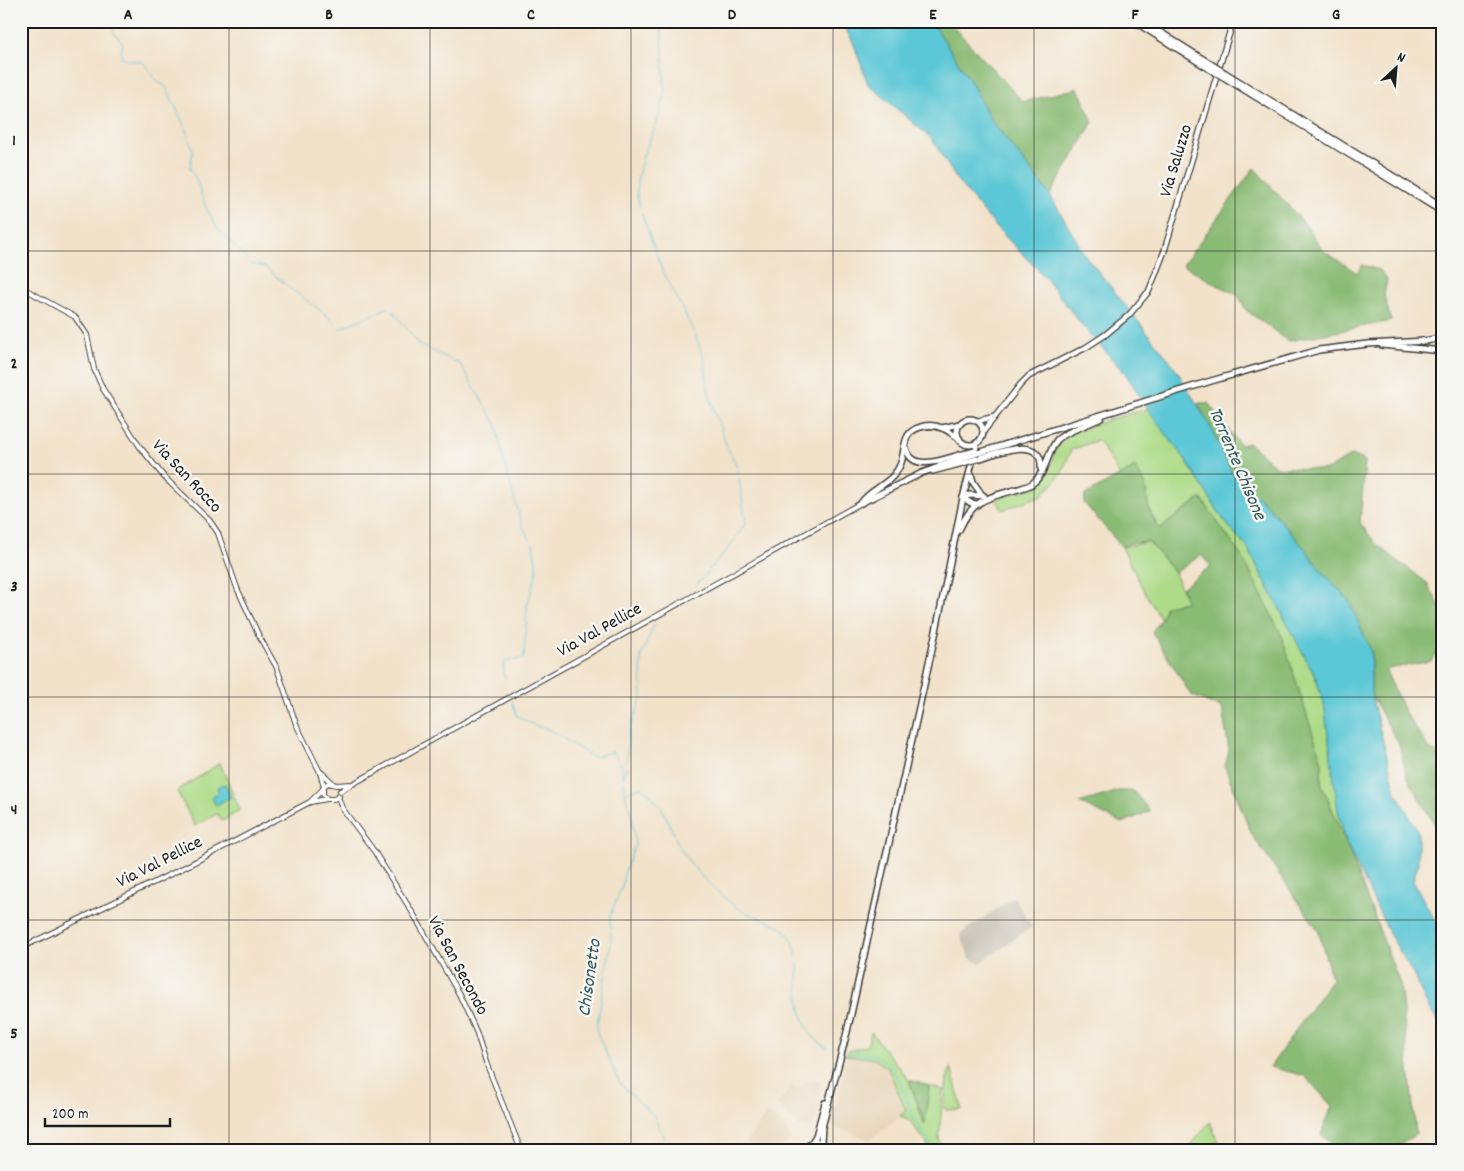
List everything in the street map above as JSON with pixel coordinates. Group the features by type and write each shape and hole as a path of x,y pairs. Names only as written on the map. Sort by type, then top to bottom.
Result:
{"highway":[{"path":"1134,21 1443,212"},
{"path":"1142,21 1211,67"},
{"path":"1301,123 1443,207"},
{"path":"1422,341 1443,340"}],"main road":[{"name":"Via Saluzzo","path":"983,432 1029,376 1085,348 1120,323 1139,304 1152,284 1164,252 1233,21"},
{"path":"861,503 922,472 1211,381 1319,350 1367,344 1422,341"},
{"path":"1367,344 1443,351"},
{"path":"952,554 966,516 976,504 988,498 1031,485 1041,474 1052,448 1062,435 1086,426 1112,412"},
{"path":"942,428 970,420 977,421 994,417"},
{"path":"826,1150 821,1142 822,1127 843,1050 963,498 977,455 977,443 983,432 977,421"},
{"path":"959,438 958,430 961,424"},
{"path":"861,503 865,497 894,475 901,465 906,438 911,432 920,427 942,428 959,438 977,455"},
{"path":"965,444 977,443"},
{"path":"905,445 907,453 912,459 920,463 963,459"},
{"path":"977,455 1023,448 1035,452 1042,464 1041,474"},
{"path":"971,472 973,482 982,495"},
{"path":"963,498 969,495 982,495 988,498"},
{"path":"963,498 971,504 976,504"},
{"path":"807,1150 816,1136 850,1016"},
{"path":"812,1142 821,1142"}],"street":[{"name":"Via San Rocco","path":"21,287 75,317 87,335 94,369 103,390 140,447 165,478 210,521 218,533 241,597 259,636 277,668 296,724 319,770 323,788"},
{"name":"Via Val Pellice","path":"340,791 861,503"},
{"name":"Via San Rocco","path":"319,770 332,782"},
{"path":"310,802 323,788 332,782 337,785 340,791 338,797 342,808"},
{"path":"337,785 353,783"},
{"path":"323,788 324,796 342,808"},
{"path":"310,802 338,797"},
{"name":"Via Val Pellice","path":"21,948 185,867 310,802"},
{"name":"Via San Secondo","path":"342,808 374,852 414,915 459,994 476,1031 487,1065 521,1150"}],"shaded area":[{"path":"1014,897 1032,927 980,963 970,959 960,934"},
{"path":"845,1055 875,1059 888,1068 906,1112 870,1140 830,1125 844,1071 842,1065"},
{"path":"811,1079 820,1081 817,1113 812,1126 807,1128 801,1127 776,1105 792,1086 796,1088"},
{"path":"767,1113 780,1121 786,1128 790,1138 782,1150 756,1150 746,1143"}],"green space":[{"path":"930,21 948,21 1023,102 1078,88 1093,122 1050,195 991,120 972,84"},
{"path":"1254,168 1304,223 1324,251 1357,273 1362,265 1380,270 1387,280 1384,295 1391,321 1288,341 1246,310 1238,295 1183,265"},
{"path":"1198,403 1208,403 1240,445 1249,443 1276,467 1327,470 1352,455 1365,461 1360,523 1376,544 1426,582 1443,611 1443,643 1432,661 1388,669 1386,671 1404,711 1430,750 1443,755 1443,839 1407,777 1399,744 1371,695 1371,651 1306,550 1265,503 1233,475"},
{"path":"1148,409 1185,459 1225,522 1247,547 1315,676 1324,703 1339,815 1347,845 1321,783 1322,762 1202,499 1159,529 1149,510 1145,483 1135,468 1120,476 1098,440 1071,450 1061,475 1042,495 1003,510 996,499 1038,486 1048,473 1057,446 1070,434 1110,419"},
{"path":"1135,467 1145,483 1149,510 1159,529 1201,498 1244,560 1281,634 1322,762 1321,783 1347,845 1400,984 1416,1134 1390,1150 1340,1150 1321,1135 1332,1106 1305,1076 1270,1067 1332,979 1318,930 1252,835 1225,767 1229,751 1222,708 1191,695 1152,632 1161,619 1166,606 1186,602 1182,588 1211,566 1201,555 1175,573 1149,542 1130,543 1122,547 1084,503 1085,495"},
{"path":"1149,542 1175,573 1187,602 1166,606 1161,619 1145,593 1122,547"},
{"path":"220,763 240,810 223,821 217,814 195,826 177,791"},
{"path":"1119,791 1133,791 1150,811 1122,823 1079,803"},
{"path":"871,1032 909,1080 924,1123 929,1086 943,1090 939,1140 944,1150 930,1150 908,1119 900,1116 906,1111 888,1068 875,1059 845,1055 848,1051 867,1046"},
{"path":"951,1067 962,1109 946,1110 944,1108 947,1079"},
{"path":"909,1080 929,1086 925,1124"},
{"path":"1210,1122 1218,1142 1212,1150 1187,1150"}],"water":[{"path":"841,21 930,21 933,23 972,84 991,120 1050,195 1085,255 1174,366 1209,424 1233,475 1265,503 1349,601 1371,651 1371,695 1396,792 1418,832 1418,864 1413,881 1443,935 1443,1028 1429,1009 1412,972 1390,935 1347,845 1338,812 1324,703 1315,676 1247,547 1225,522 1185,459 1154,418 1125,373 1085,329 1043,275 996,227 957,180 932,139 868,84 853,42"},
{"path":"225,784 231,797 216,805 211,797 219,792 217,787"}],"waterway":[{"path":"114,21 114,33 123,43 122,57 127,60 143,62 157,81 166,87 184,125 193,151 190,168 197,181 205,206 217,228 247,259"},
{"path":"640,207 637,197 637,180 643,155 657,123 665,95 661,21"},
{"path":"642,214 661,267 693,330 704,358 710,398 738,473"},
{"path":"251,264 265,267 292,290 324,313 341,329 387,308"},
{"path":"392,310 420,345 460,364 496,424 504,463 522,525 530,539"},
{"path":"695,586 726,551 746,524 739,479"},
{"path":"505,679 503,667 505,662 524,658 527,606 537,570 533,544"},
{"path":"624,776 628,735 642,697 641,656 655,623"},
{"name":"Chisonetto","path":"512,701 517,716 534,725 550,730 593,757 613,752 622,766 635,845 610,916 611,943 596,1030 620,1084 654,1116 669,1150"},
{"name":"Chisonetto","path":"626,792 641,787 644,788 661,807 674,834"},
{"name":"Chisonetto","path":"675,837 686,857 720,894 744,912 774,923 787,932 792,940 797,956"},
{"name":"Chisonetto","path":"798,964 801,1011 810,1032 817,1041 827,1048"},
{"name":"Chisonetto","path":"845,1053 871,1054 886,1062 897,1076 913,1117 933,1150"}],"water label":[{"name":"Torrente Chisone","path":"1236,464"}]}
